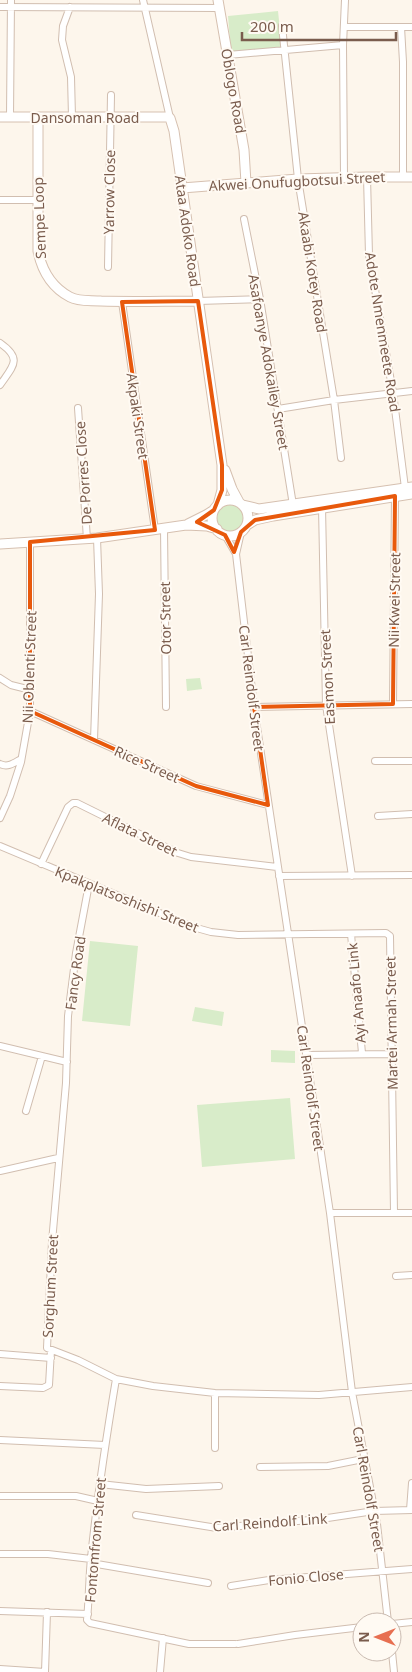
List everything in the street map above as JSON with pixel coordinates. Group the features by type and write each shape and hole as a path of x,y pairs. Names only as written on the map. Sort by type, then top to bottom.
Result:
{"main road":[{"name":"Oblogo Road","path":"218,4 244,150 246,182"},
{"name":"Dansoman Road","path":"0,117 170,118"},
{"name":"Sempe Loop","path":"38,118 38,251 43,271 48,279 71,298 81,300 122,302 198,301"},
{"name":"Ataa Adoko Road","path":"170,118 174,131 222,465 222,490 216,507"},
{"name":"Akwei Onufugbotsui Street","path":"182,188 298,179 407,177"},
{"name":"Ataa Adoko Road","path":"222,465 232,489 241,503"},
{"path":"186,525 206,515 228,500 254,509 410,489"},
{"path":"0,544 92,538 186,525 207,526 234,535 255,520 395,496 410,489"},
{"path":"241,503 248,514 244,529"},
{"path":"216,507 213,521 221,532"}],"street":[{"name":"Ataa Adoko Road","path":"143,0 170,118"},
{"path":"344,177 343,45 345,0"},
{"path":"0,7 11,3 51,3 70,7 90,3 145,7 218,4"},
{"path":"10,117 11,3"},
{"path":"70,7 63,26 62,40 70,77 72,118"},
{"name":"Akaabi Kotey Road","path":"282,26 298,179 334,400 340,458"},
{"path":"344,26 412,26"},
{"path":"401,27 407,177"},
{"path":"228,55 343,45"},
{"name":"Yarrow Close","path":"108,267 111,95"},
{"name":"Adote Nmenmeete Road","path":"367,177 369,255 410,489"},
{"path":"0,200 37,200"},
{"name":"Asafoanye Adokailey Street","path":"244,219 260,299 293,505"},
{"path":"198,301 260,299"},
{"name":"Akpaki Street","path":"122,302 159,529"},
{"path":"0,343 10,350 14,359 14,366 0,385"},
{"path":"278,409 412,391"},
{"name":"De Porres Close","path":"78,408 92,538"},
{"name":"Nii Kwei Street","path":"393,704 395,496"},
{"name":"Easmon Street","path":"322,508 326,705 352,876"},
{"name":"Otor Street","path":"159,529 166,707"},
{"name":"Carl Reindolf Street","path":"244,529 236,554 254,707 330,1213 352,1392 374,1511 387,1612"},
{"name":"Carl Reindolf Street","path":"221,532 236,554"},
{"path":"92,538 100,594 94,740"},
{"name":"Nii Oblenti Street","path":"0,818 10,796 21,759 30,711 30,542"},
{"path":"0,678 11,685 31,690"},
{"path":"254,707 412,704"},
{"name":"Rice Street","path":"30,711 196,786 268,805"},
{"path":"0,764 7,766 21,759"},
{"path":"375,761 412,761"},
{"name":"Aflata Street","path":"41,864 68,807 73,803 77,803 191,858 277,867"},
{"path":"378,816 412,814"},
{"name":"Kpakplatsoshishi Street","path":"0,846 193,927 211,932 238,935 288,935"},
{"path":"279,876 412,875"},
{"name":"Fancy Road","path":"66,1062 68,1016 76,952 89,884"},
{"name":"Martei Armah Street","path":"288,935 386,933 390,936 394,1212"},
{"name":"Ayi Anaafo Link","path":"351,934 362,1053"},
{"path":"0,1046 66,1062"},
{"path":"306,1055 392,1054"},
{"path":"26,1110 42,1056"},
{"name":"Sorghum Street","path":"66,1062 46,1345 51,1354 78,1360 116,1379 153,1386 215,1393 319,1395 412,1387"},
{"path":"0,1171 58,1158"},
{"path":"330,1213 412,1213"},
{"path":"396,1276 412,1275"},
{"path":"0,1354 51,1354 50,1385 42,1388 0,1386"},
{"name":"Fontomfrom Street","path":"0,1611 88,1614 91,1561 100,1484 116,1379"},
{"path":"215,1393 215,1448"},
{"path":"0,1440 105,1445"},
{"path":"260,1468 328,1466 363,1459"},
{"path":"411,1510 412,1483"},
{"path":"100,1484 146,1489 219,1486"},
{"path":"0,1496 76,1496 98,1501"},
{"name":"Carl Reindolf Link","path":"136,1515 219,1528 321,1519 374,1511 411,1510"},
{"path":"0,1554 48,1554 208,1583"},
{"name":"Fonio Close","path":"231,1586 269,1580 412,1569"},
{"path":"0,1669 45,1672 47,1612"},
{"path":"88,1614 87,1620 90,1623 188,1644 237,1644 352,1628"},
{"path":"160,1672 163,1638"}],"highlighted area":[{"path":"198,301 222,465 222,490 214,510 197,522 225,535 234,552 241,532 255,520 395,496 393,704 254,707 268,805 196,786 30,711 30,542 155,530 122,302"}],"green space":[{"path":"278,11 282,49 231,54 228,16"},
{"path":"231,503 242,507 246,518 242,529 231,533 220,529 216,518 220,507"},
{"path":"200,678 202,689 187,691 186,679"},
{"path":"90,941 138,946 130,1026 82,1021"},
{"path":"195,1007 224,1012 222,1026 192,1021"},
{"path":"271,1050 295,1051 295,1063 271,1062"},
{"path":"290,1098 295,1159 202,1167 197,1105"}]}
